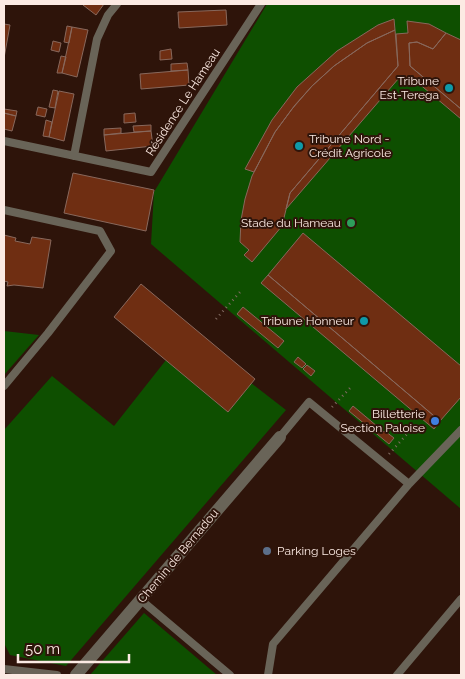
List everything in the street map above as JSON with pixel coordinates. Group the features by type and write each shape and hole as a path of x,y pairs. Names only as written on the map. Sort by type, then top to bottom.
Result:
{"street":[{"name":"Chemin de Bernadou","path":"76,675 280,437"}],"lane":[{"path":"74,156 97,39 108,15 117,4"},
{"name":"Résidence Le Hameau","path":"4,140 151,172 261,4"},
{"path":"4,210 100,231 111,251 48,333 4,386"},
{"path":"280,437 310,402 409,484"},
{"path":"268,675 273,644 409,484 461,430"},
{"path":"397,675 461,599"},
{"path":"141,600 230,675"},
{"path":"4,669 57,675"}],"path":[{"path":"216,319 240,292"},
{"path":"325,415 352,386"},
{"path":"382,461 408,433"}],"green space":[{"name":"Stade du Hameau","path":"267,4 461,4 461,509 151,244 154,192"},
{"path":"4,331 39,335 4,375"},
{"path":"166,360 228,412 251,383 286,410 66,666 10,655 4,643 4,430 52,376 114,426"},
{"path":"144,613 217,675 90,675"}],"building":[{"path":"84,4 104,4 96,15"},
{"path":"226,10 227,25 179,28 178,12"},
{"path":"394,19 395,30 367,43 334,66 312,86 275,132 254,172 245,169 272,120 297,87 337,51 378,25"},
{"path":"407,21 429,24 446,33 433,49 417,42 409,43 410,66 461,109 461,119 411,77 399,78 286,209 290,193 398,66 396,34 408,33"},
{"path":"4,24 10,25 4,58"},
{"path":"67,26 72,27 69,43 64,42"},
{"path":"72,27 88,30 77,77 62,73"},
{"name":"Tribune Nord - Crédit Agricole","path":"395,30 398,66 290,193 282,226 252,262 244,255 249,250 240,242 241,220 252,176 275,132 295,105 334,66 367,43"},
{"name":"Tribune Est-Terega","path":"446,33 461,40 461,109 410,66 409,43 417,42 433,49"},
{"path":"53,41 61,43 59,52 51,50"},
{"path":"171,49 172,59 160,60 160,51"},
{"path":"61,56 66,57 62,73 57,73"},
{"path":"187,63 188,70 171,71 171,64"},
{"path":"188,70 189,85 141,89 140,74"},
{"path":"53,90 58,91 55,108 49,107"},
{"path":"59,91 74,94 64,141 49,137"},
{"path":"38,107 47,109 45,117 36,115"},
{"path":"4,109 17,111 16,116 4,113"},
{"path":"4,113 16,116 12,131 4,129"},
{"path":"135,113 136,122 124,123 124,114"},
{"path":"46,120 52,122 49,137 43,136"},
{"path":"151,125 151,131 134,132 133,126"},
{"path":"121,128 121,133 104,135 104,129"},
{"path":"151,131 153,146 106,151 104,135"},
{"path":"73,173 154,190 146,231 64,213"},
{"name":"Tribune Honneur","path":"303,233 461,366 461,397 440,421 268,275"},
{"path":"4,235 16,238 15,241 30,244 32,237 51,240 43,288 7,286 8,282 4,281"},
{"path":"268,275 440,421 434,429 261,283"},
{"path":"141,284 255,379 228,412 114,317"},
{"path":"243,307 284,341 278,348 237,314"},
{"path":"298,357 306,364 302,368 294,362"},
{"path":"307,365 315,371 311,376 303,369"},
{"path":"353,406 394,438 389,444 349,411"}],"place":[{"name":"Tribune Est-Terega","path":"449,88"},
{"name":"Tribune Nord - Crédit Agricole","path":"299,146"},
{"name":"Stade du Hameau","path":"351,223"},
{"name":"Tribune Honneur","path":"364,321"},
{"name":"Billetterie Section Paloise","path":"435,421"},
{"name":"Parking Loges","path":"267,551"}]}
